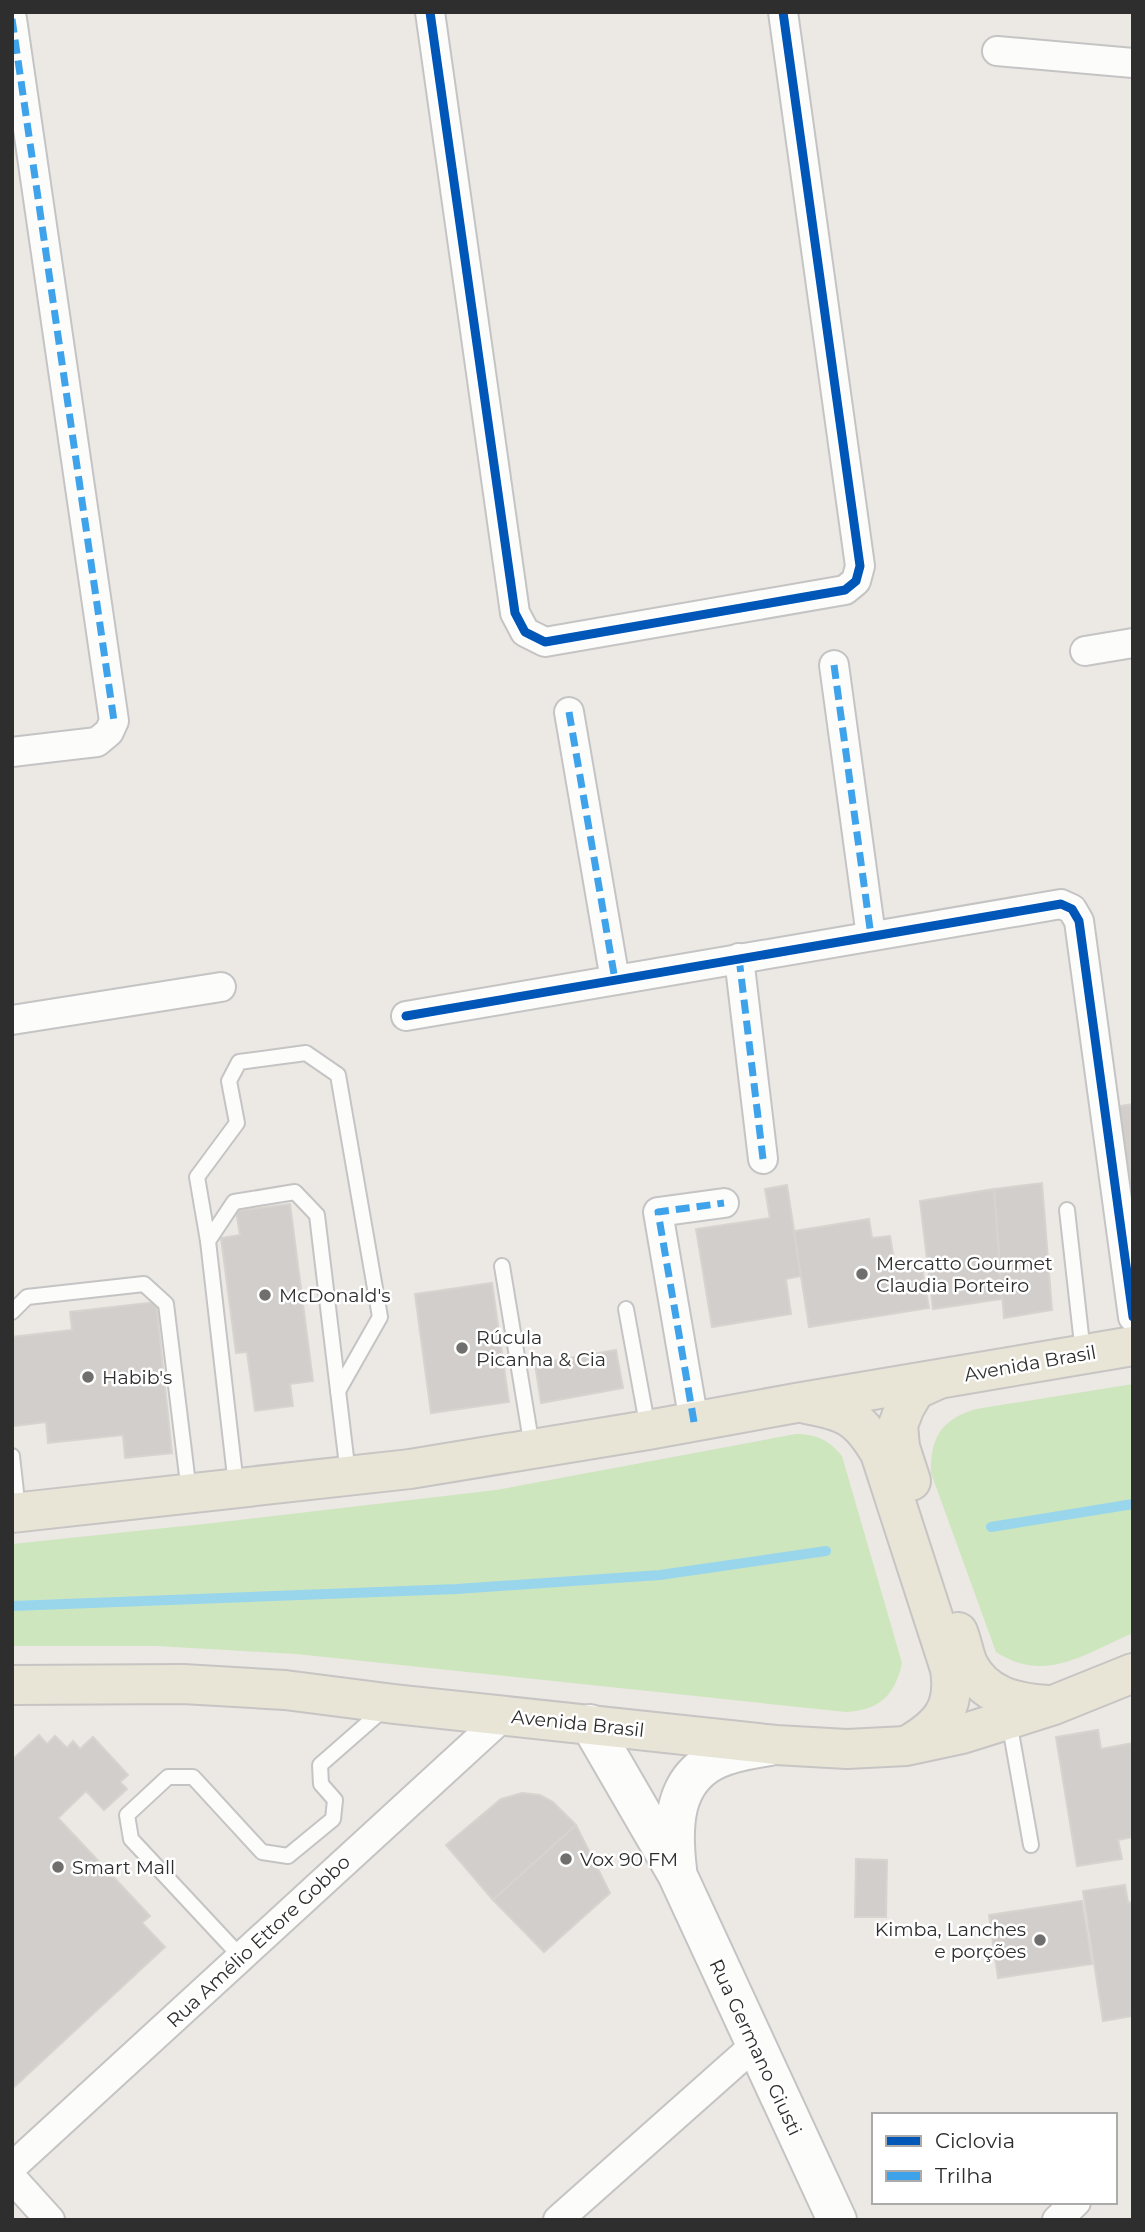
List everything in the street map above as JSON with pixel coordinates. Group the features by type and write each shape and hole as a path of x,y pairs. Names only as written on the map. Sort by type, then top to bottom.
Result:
{"main road":[{"name":"Avenida Brasil","path":"15,1512 410,1469 1133,1346"},
{"path":"937,1380 915,1390 905,1407 898,1425 900,1447 968,1664 979,1681 999,1695 1021,1704 1051,1706"},
{"path":"796,1403 830,1408 850,1416 868,1432 880,1453 950,1669 950,1702 942,1717 929,1733 906,1746"},
{"name":"Avenida Brasil","path":"12,1685 183,1684 285,1690 389,1704 776,1745 846,1749 906,1746 962,1734 1051,1706 1133,1673"}],"street":[{"path":"430,12 515,613 526,632 545,642 845,590 856,581 860,566 783,12"},
{"path":"12,19 114,720 109,732 97,742 12,752"},
{"path":"997,51 1133,63"},
{"path":"1085,652 1133,643"},
{"path":"834,665 871,936"},
{"path":"569,712 615,980"},
{"path":"406,1016 1061,904 1073,909 1079,921 1133,1317"},
{"path":"739,958 763,1159"},
{"path":"12,1020 221,987"},
{"path":"694,1422 658,1212 724,1203"},
{"name":"Rua Amélio Ettore Gobbo","path":"12,2167 505,1715"},
{"name":"Rua Germano Giusti","path":"590,1724 677,1874 836,2220"},
{"name":"Rua Germano Giusti","path":"677,1874 673,1839 675,1814 684,1791 696,1773 715,1760 736,1752 776,1745"},
{"path":"558,2220 755,2045"},
{"path":"12,2178 50,2220"},
{"path":"1057,2220 1074,2204"}],"lane":[{"path":"236,1488 208,1241 197,1177 237,1123 229,1081 239,1062 306,1053 338,1075 380,1317 338,1391"},
{"path":"208,1241 234,1202 295,1192 317,1215 348,1476"},
{"path":"1067,1210 1083,1354"},
{"path":"502,1266 532,1449"},
{"path":"12,1312 27,1297 144,1284 166,1304 189,1493"},
{"path":"626,1309 648,1430"},
{"path":"12,1455 15,1512"},
{"path":"241,1957 131,1839 127,1815 168,1777 193,1777 262,1852 288,1856 332,1819 335,1800 321,1784 320,1765 389,1704"},
{"path":"1009,1720 1031,1845"}],"green space":[{"path":"1133,1384 1133,1633 1081,1657 1048,1666 1014,1661 996,1652 931,1473 936,1440 940,1431 954,1418 976,1409"},
{"path":"796,1434 822,1439 842,1456 902,1663 895,1684 884,1699 858,1711 846,1712 296,1654 156,1646 12,1646 12,1544 496,1490"}],"building":[{"path":"1133,1104 1133,1241 1114,1107"},
{"path":"1042,1183 1052,1310 1004,1318 994,1189"},
{"path":"787,1185 801,1276 786,1279 791,1314 712,1327 696,1229 770,1218 765,1189"},
{"path":"994,1189 1002,1299 933,1309 920,1201"},
{"name":"McDonald's","path":"290,1204 313,1381 290,1384 293,1406 255,1411 247,1352 236,1353 221,1238 240,1235 236,1211"},
{"name":"Mercatto Gourmet Claudia Porteiro","path":"869,1219 872,1238 890,1236 896,1272 922,1268 929,1308 809,1327 794,1231"},
{"name":"Rúcula Picanha & Cia","path":"492,1283 509,1402 431,1413 415,1294"},
{"name":"Habib's","path":"156,1302 172,1453 125,1458 123,1435 48,1443 46,1422 13,1426 12,1337 72,1330 70,1312"},
{"path":"616,1350 623,1388 541,1403 535,1364"},
{"path":"1098,1730 1101,1749 1133,1743 1133,1837 1118,1840 1122,1859 1077,1866 1056,1737"},
{"name":"Smart Mall","path":"39,1735 47,1744 55,1736 67,1748 73,1741 80,1749 93,1737 128,1775 120,1782 127,1789 104,1810 86,1791 58,1818 150,1916 142,1923 165,1947 12,2089 12,1760"},
{"path":"522,1793 540,1795 553,1802 576,1825 493,1900 446,1845 501,1799"},
{"name":"Vox 90 FM","path":"576,1825 610,1893 544,1952 493,1900"},
{"path":"856,1859 887,1860 886,1917 855,1917"},
{"path":"1125,1885 1128,1903 1133,1902 1133,2016 1103,2021 1083,1891"},
{"name":"Kimba, Lanches e porções","path":"1082,1901 1092,1964 998,1978 989,1915"}],"waterway":[{"path":"991,1527 1133,1504"},
{"path":"12,1606 457,1589 660,1575 826,1551"}],"marked path":[{"path":"12,19 114,721"},
{"path":"834,665 871,936"},
{"path":"569,712 615,980"},
{"path":"739,958 763,1159"},
{"path":"694,1422 658,1212 724,1203"}],"cycle path":[{"path":"430,12 515,613 525,632 545,642 845,590 856,581 860,566 783,12"},
{"path":"406,1016 1061,904 1072,909 1079,921 1133,1317"}],"place":[{"name":"Mercatto Gourmet Claudia Porteiro","path":"862,1274"},
{"name":"McDonald's","path":"265,1295"},
{"name":"Rúcula Picanha & Cia","path":"462,1348"},
{"name":"Habib's","path":"88,1377"},
{"name":"Vox 90 FM","path":"566,1859"},
{"name":"Smart Mall","path":"58,1867"},
{"name":"Kimba, Lanches e porções","path":"1040,1940"}]}
